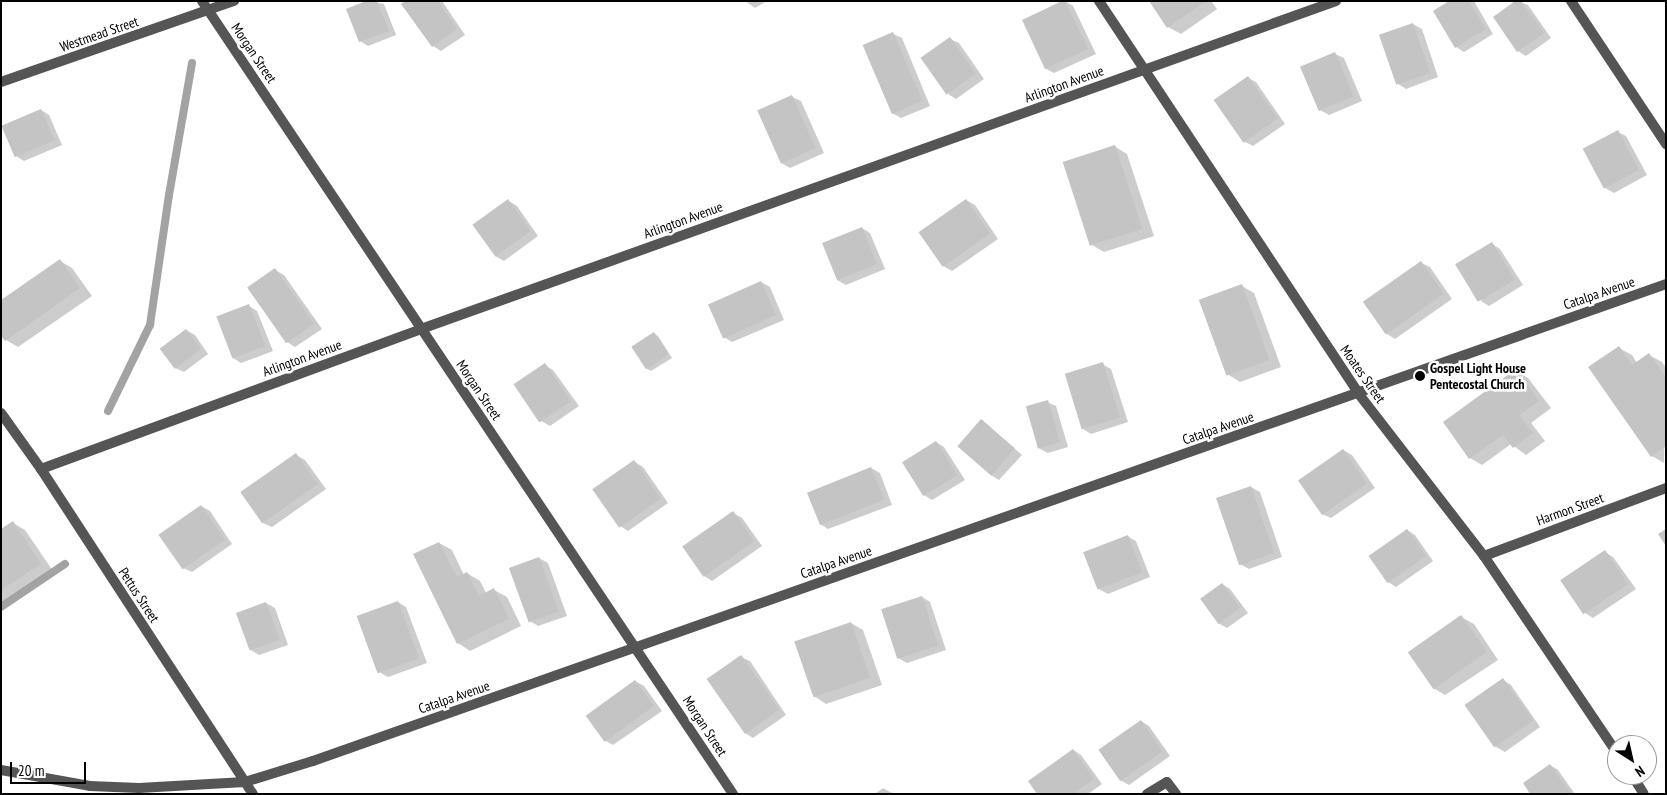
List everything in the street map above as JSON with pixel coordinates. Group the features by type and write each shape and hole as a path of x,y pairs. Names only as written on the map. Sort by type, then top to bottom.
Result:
{"street":[{"name":"Westmead Street","path":"1,82 205,6 234,1"},
{"name":"Moates Street","path":"1099,1 1358,393 1484,556 1607,738"},
{"name":"Arlington Avenue","path":"41,469 421,329 1336,1"},
{"path":"1571,1 1666,144"},
{"name":"Morgan Street","path":"205,6 733,794"},
{"name":"Catalpa Avenue","path":"1,770 90,786 139,788 245,782 313,761 1666,284"},
{"name":"Pettus Street","path":"1,413 41,469 253,794"},
{"name":"Harmon Street","path":"1484,556 1666,488"},
{"path":"1148,794 1167,782 1176,794"}],"building":[{"path":"366,1 377,1 389,31 359,42 346,9"},
{"path":"405,1 438,1 457,29 432,47 401,4"},
{"path":"1065,1 1088,49 1045,69 1022,20"},
{"path":"1149,1 1206,1 1167,28"},
{"path":"1449,1 1469,1 1486,29 1455,48 1433,11"},
{"path":"1515,1 1521,1 1544,33 1517,52 1493,17"},
{"path":"1413,23 1430,73 1396,85 1379,35"},
{"path":"893,32 922,101 892,114 863,45"},
{"path":"950,37 976,74 946,95 921,58"},
{"path":"1335,52 1354,96 1319,111 1300,67"},
{"path":"1248,76 1278,119 1243,143 1214,100"},
{"path":"792,95 816,148 781,163 757,110"},
{"path":"41,109 54,140 15,157 1,126"},
{"path":"1618,130 1639,170 1604,189 1583,149"},
{"path":"1115,145 1142,229 1090,246 1063,162"},
{"path":"508,199 531,231 495,256 472,225"},
{"path":"966,199 990,233 943,267 918,232"},
{"path":"862,227 877,264 837,280 822,243"},
{"path":"1492,242 1515,280 1478,302 1455,264"},
{"path":"60,259 80,288 5,341 1,336 1,300"},
{"path":"1421,261 1444,294 1386,334 1363,302"},
{"path":"275,268 314,324 286,343 247,288"},
{"path":"761,281 776,315 723,338 708,305"},
{"path":"1242,284 1270,360 1226,376 1199,300"},
{"path":"249,304 265,346 232,359 216,317"},
{"path":"186,329 201,349 175,369 160,349"},
{"path":"654,332 669,355 646,369 631,347"},
{"path":"1619,346 1632,365 1649,353 1666,378 1666,446 1651,457 1588,367"},
{"path":"1103,362 1120,417 1082,429 1065,374"},
{"path":"545,363 571,401 539,422 513,384"},
{"path":"1516,369 1539,401 1519,415 1533,433 1513,448 1503,435 1469,459 1443,422"},
{"path":"1048,400 1060,442 1038,449 1026,406"},
{"path":"981,419 1015,449 991,476 957,446"},
{"path":"936,441 957,475 923,496 902,462"},
{"path":"1343,449 1367,483 1322,515 1298,481"},
{"path":"296,453 318,484 262,523 240,492"},
{"path":"634,460 661,499 619,528 592,489"},
{"path":"871,467 884,499 820,525 807,493"},
{"path":"1251,486 1274,553 1239,565 1216,498"},
{"path":"201,505 225,539 182,569 158,535"},
{"path":"733,511 754,541 703,577 682,547"},
{"path":"13,521 41,564 1,590 1,529"},
{"path":"1407,529 1426,556 1387,583 1368,556"},
{"path":"1666,529 1666,546 1658,534"},
{"path":"1128,535 1142,572 1098,590 1083,552"},
{"path":"439,542 457,577 467,572 479,596 494,588 509,619 457,644 413,554"},
{"path":"1605,550 1628,584 1583,614 1560,580"},
{"path":"539,557 559,612 529,622 509,568"},
{"path":"1222,583 1240,608 1218,624 1200,599"},
{"path":"922,596 938,645 897,659 881,609"},
{"path":"398,601 419,658 378,673 357,616"},
{"path":"266,602 280,640 250,651 236,613"},
{"path":"1461,615 1487,652 1434,689 1408,652"},
{"path":"851,622 870,678 813,697 794,642"},
{"path":"741,655 779,710 745,734 707,679"},
{"path":"1503,678 1533,721 1494,748 1464,705"},
{"path":"635,680 654,706 604,742 586,716"},
{"path":"1141,720 1163,751 1120,781 1098,750"},
{"path":"1073,749 1094,779 1073,794 1037,794 1028,781"},
{"path":"1550,764 1571,794 1530,794 1523,783"}],"waterway":[{"path":"108,411 150,325 169,195 192,63"},
{"path":"1,607 65,564"}],"place":[{"name":"Gospel Light House Pentecostal Church","path":"1420,376"}]}
